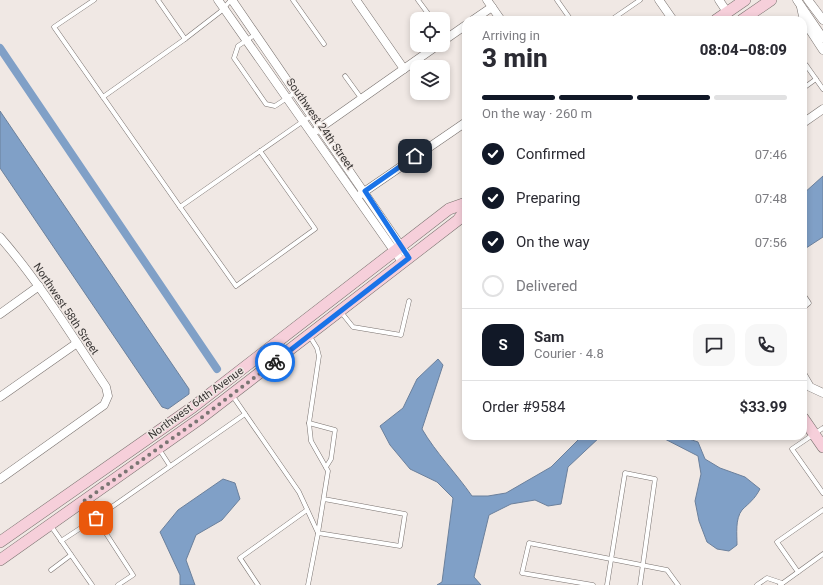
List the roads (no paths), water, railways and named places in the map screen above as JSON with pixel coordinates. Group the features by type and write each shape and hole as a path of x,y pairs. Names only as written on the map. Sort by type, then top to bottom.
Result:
{"street":[{"name":"Southwest 24th Street","path":"218,0 357,197 398,248"},
{"name":"Southwest 24th Street","path":"232,0 365,191 406,260"},
{"path":"356,0 404,69"},
{"path":"659,0 669,16"},
{"path":"719,0 727,12"},
{"path":"722,16 745,0"},
{"path":"748,16 771,0"},
{"path":"808,0 823,20"},
{"path":"477,16 490,3 499,16"},
{"path":"799,3 823,38"},
{"path":"799,3 803,16"},
{"path":"807,26 823,50"},
{"path":"450,35 462,28"},
{"path":"313,133 428,52"},
{"path":"807,120 823,109"},
{"path":"357,197 462,125"},
{"name":"Northwest 64th Avenue","path":"0,542 193,407 449,209 462,204"},
{"name":"Northwest 64th Avenue","path":"0,560 232,395 458,220 462,214"},
{"name":"Northwest 58th Street","path":"0,237 39,286 106,387 108,396 104,405 0,479"},
{"path":"0,314 39,286"},
{"path":"307,319 307,332 309,335"},
{"path":"0,397 77,343"},
{"path":"807,382 810,387 823,393"},
{"path":"224,384 232,395"},
{"path":"807,421 818,431 823,447"},
{"path":"76,489 84,501"}],"lane":[{"path":"94,0 54,27 236,286 315,229 260,151"},
{"path":"158,0 185,39"},
{"path":"103,97 185,39 232,0"},
{"path":"292,0 324,44"},
{"path":"418,0 427,12"},
{"path":"557,0 568,16"},
{"path":"617,16 639,0"},
{"path":"256,34 238,46 234,58 266,104 275,106 297,92"},
{"path":"807,66 823,89"},
{"path":"345,76 361,98"},
{"path":"807,86 816,80"},
{"path":"180,207 312,115"},
{"path":"341,311 353,327 401,335 409,301"},
{"path":"308,585 328,471 311,441 309,423 319,356 317,348 309,335"},
{"path":"232,395 299,492 318,533"},
{"path":"62,541 245,414"},
{"path":"309,423 335,430 331,459 326,467"},
{"path":"807,439 818,431"},
{"path":"805,440 792,449 823,493"},
{"path":"158,449 170,466"},
{"path":"607,585 625,473 655,479 638,585"},
{"path":"318,533 400,546 405,514 324,499"},
{"path":"84,501 134,575 118,585"},
{"path":"258,585 240,558 307,510"},
{"path":"798,572 777,542 823,510"},
{"path":"50,525 92,585"},
{"path":"593,585 522,573 528,543 667,570 678,585"},
{"path":"757,585 767,578 781,584 823,554"},
{"path":"51,570 71,555"}],"water":[{"path":"0,111 189,389 189,394 168,409 162,407 0,168"},
{"path":"823,176 823,237 807,247 807,190"},
{"path":"438,359 443,365 422,429 433,446 472,496 488,496 506,493 551,467 578,440 597,440 568,467 561,504 548,506 535,500 511,504 489,515 474,577 481,585 437,585 442,582 453,498 437,482 410,469 390,445 380,426 403,408 417,379"},
{"path":"667,440 692,440 698,442 705,459 720,468 745,477 760,489 754,498 742,510 738,518 737,545 729,551 717,549 707,542 699,521 695,501 701,474 698,456"},
{"path":"223,479 235,483 240,499 222,520 196,535 186,560 195,585 180,585 180,575 160,532 178,510"}],"waterway":[{"path":"0,48 217,369"}]}
